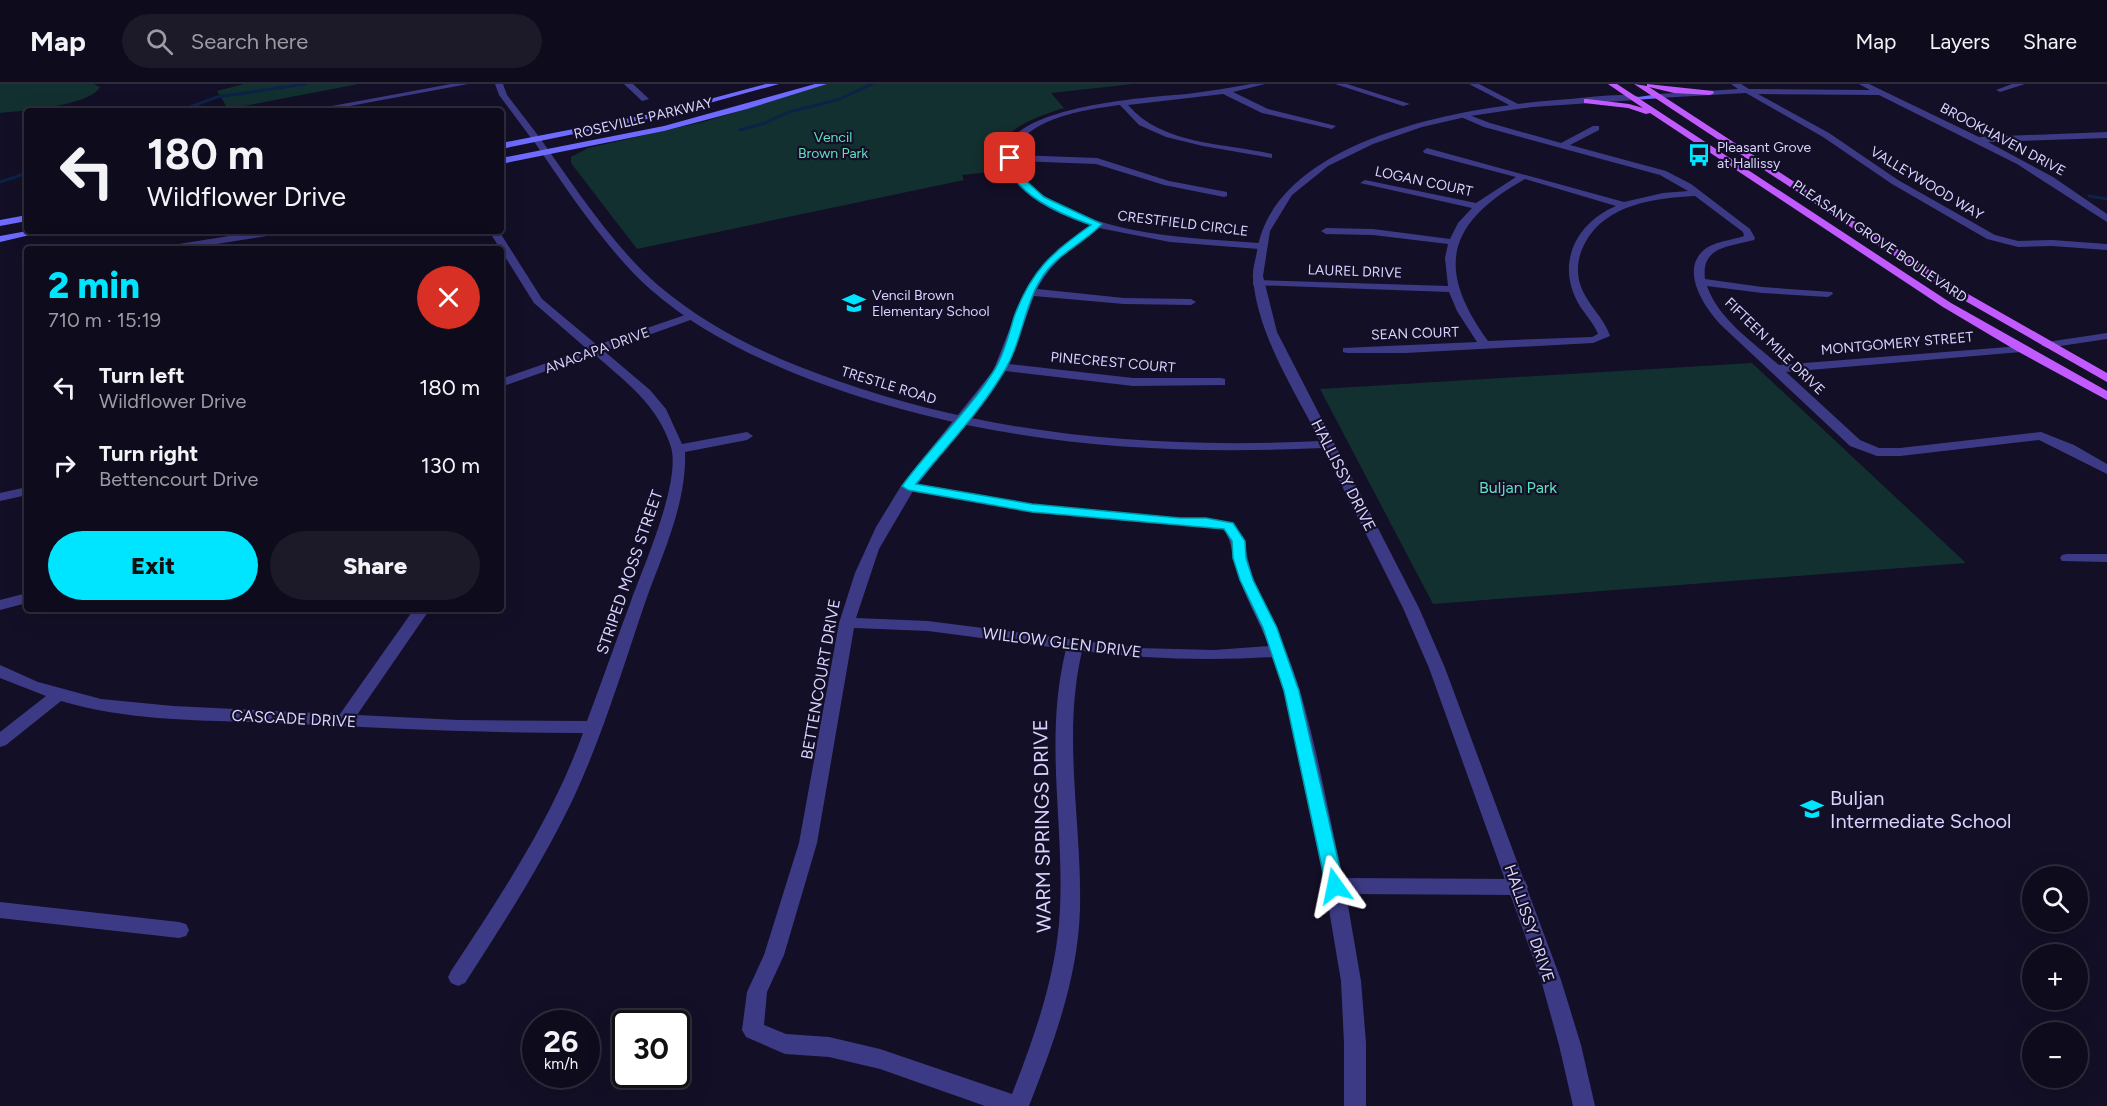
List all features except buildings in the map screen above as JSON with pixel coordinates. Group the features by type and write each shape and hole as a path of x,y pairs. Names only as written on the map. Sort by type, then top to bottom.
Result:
{"main road":[{"name":"ROSEVILLE PARKWAY","path":"504,146 662,114 775,84"},
{"name":"ROSEVILLE PARKWAY","path":"504,160 727,113 823,84"},
{"path":"1587,101 1606,94 1609,90 1606,84"},
{"name":"PLEASANT GROVE BOULEVARD","path":"1612,84 1675,123 1924,290 2021,349 2107,396"},
{"name":"PLEASANT GROVE BOULEVARD","path":"1638,84 1950,288 2107,378"},
{"path":"1647,84 1674,91 1710,93"},
{"path":"1698,122 1688,102 1710,93"},
{"path":"1635,98 1659,96"},
{"path":"1587,101 1629,106 1675,123"},
{"path":"0,223 24,219"},
{"path":"0,239 26,234"},
{"path":"2021,349 2052,358 2107,387"}],"street":[{"path":"325,108 464,84"},
{"name":"TRESTLE ROAD","path":"499,84 503,95 627,261 653,287 692,316 751,350 828,382 898,405 960,421 1021,432 1127,445 1229,448 1328,444"},
{"path":"628,84 645,99"},
{"path":"1224,194 1167,183 1097,161 1010,158 1011,149 1017,140 1036,125 1080,109 1226,92 1261,84"},
{"path":"1339,84 1406,104"},
{"path":"1476,85 1493,84"},
{"name":"VALLEYWOOD WAY","path":"1735,84 1826,135 1914,194 1991,237 2018,244 2052,243 2107,247"},
{"name":"BROOKHAVEN DRIVE","path":"1863,84 2053,181 2107,219"},
{"path":"2000,90 2020,84"},
{"path":"1476,85 1518,106"},
{"path":"1659,96 1748,91 1880,93"},
{"path":"1226,92 1265,111 1332,126"},
{"name":"HALLISSY DRIVE","path":"1584,1106 1570,1045 1551,980 1437,668 1411,608 1271,332 1263,312 1257,283 1259,246 1268,223 1281,202 1307,178 1331,161 1384,136 1464,115 1518,106 1635,98"},
{"path":"367,100 370,108"},
{"path":"1122,103 1134,116 1153,128 1189,139 1269,156"},
{"path":"1464,115 1487,125 1647,167 1677,179 1697,193 1747,231 1750,238 1725,244 1704,256 1700,264 1701,282 1762,291 1828,294"},
{"path":"1563,145 1596,128"},
{"path":"1974,140 2107,135"},
{"path":"1427,151 1624,205 1652,197 1697,193"},
{"name":"CRESTFIELD CIRCLE","path":"1010,158 1011,167 1017,178 1041,199 1075,216 1098,224 1148,235 1259,246"},
{"path":"1485,345 1464,316 1452,289 1450,264 1453,242 1463,224 1478,206 1524,176"},
{"name":"LOGAN COURT","path":"1365,183 1478,206"},
{"name":"SEAN COURT","path":"1347,350 1405,350 1593,340 1604,336 1603,328 1581,300 1573,277 1573,256 1580,240 1589,228 1624,205"},
{"name":"BETTENCOURT DRIVE","path":"1016,1106 880,1059 829,1047 785,1044 753,1030 757,992 774,955 808,843 818,800 846,623 852,597 872,546 908,486 1002,367 1037,278 1060,251 1098,224"},
{"path":"1326,231 1373,232 1453,242"},
{"path":"185,246 261,234"},
{"name":"STRIPED MOSS STREET","path":"458,977 514,891 564,801 594,727 669,515 679,470 678,449 662,412 646,393 538,301 504,247"},
{"name":"FIFTEEN MILE DRIVE","path":"1701,282 1704,293 1721,318 1855,443 1877,452 1900,452 2040,436 2069,448 2107,470"},
{"name":"LAUREL DRIVE","path":"1257,283 1452,289"},
{"path":"1030,292 1124,301 1191,302"},
{"name":"ANACAPA DRIVE","path":"504,382 692,316"},
{"path":"2047,345 2107,336"},
{"name":"MONTGOMERY STREET","path":"1776,369 2021,349"},
{"name":"PINECREST COURT","path":"1002,367 1133,382 1221,382"},
{"path":"678,449 747,436"},
{"path":"908,486 1032,508 1180,522 1206,522 1229,526 1238,541 1239,558 1279,651 1292,691 1335,886 1352,981 1355,1106"},
{"path":"0,497 24,492"},
{"path":"2067,558 2107,558"},
{"path":"0,605 24,599"},
{"path":"345,720 420,612"},
{"name":"WILLOW GLEN DRIVE","path":"846,623 928,626 1075,646 1174,654 1279,651"},
{"name":"WARM SPRINGS DRIVE","path":"1016,1106 1037,1057 1066,958 1071,909 1062,728 1063,693 1075,646"},
{"name":"CASCADE DRIVE","path":"0,671 57,696 109,706 163,711 457,726 594,727"},
{"path":"0,741 57,696"},
{"path":"1335,886 1518,887"},
{"path":"0,910 179,930"}],"green space":[{"path":"0,84 94,84 100,87 83,99 70,103 0,113"},
{"path":"244,84 359,84 233,108 227,108 217,91"},
{"name":"Vencil Brown Park","path":"826,84 1133,84 1051,93 1064,108 1040,116 1007,136 1000,146 997,157 999,171 962,175 964,180 637,249 571,163 571,157 588,148 703,122"},
{"name":"Buljan Park","path":"1752,363 1966,563 1433,604 1320,389"}],"waterway":[{"path":"187,108 217,97 305,84"},
{"path":"740,130 765,123 789,112 840,99 872,84"},
{"path":"0,182 24,174"},
{"path":"2089,196 2107,199"}],"place":[{"name":"Pleasant Grove at Hallissy","path":"1699,155"},
{"name":"Vencil Brown Elementary School","path":"854,303"},
{"name":"Buljan Intermediate School","path":"1812,809"}],"route":[{"path":"1010,158 1011,167 1017,178 1041,199 1056,208 1098,224 1060,251 1047,264 1037,278 1022,309 1010,350 1002,367 982,396 908,486 1071,513 1206,522 1229,526 1238,541 1239,558 1270,628 1292,691 1335,886"}]}
